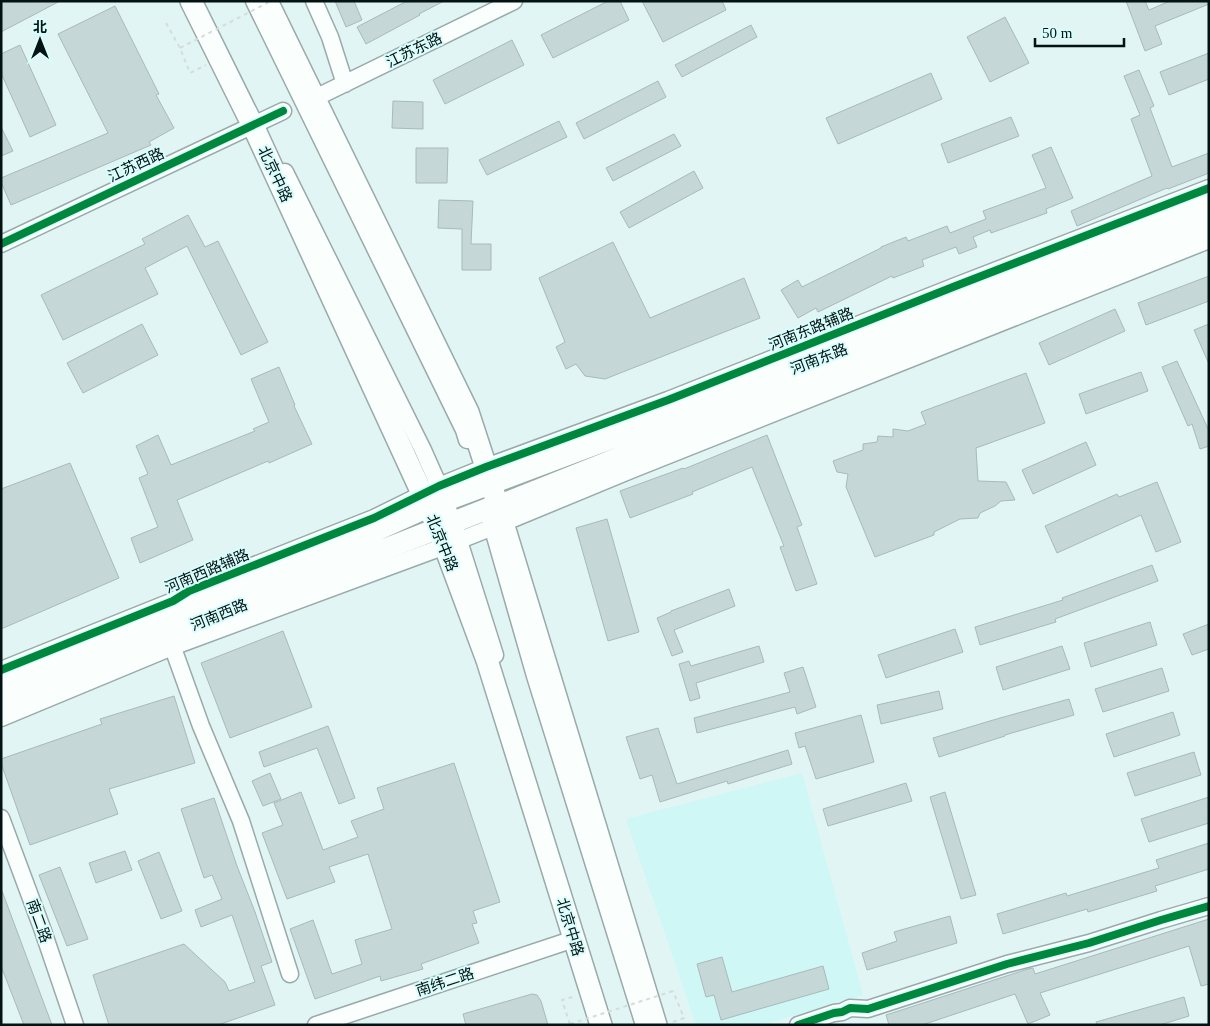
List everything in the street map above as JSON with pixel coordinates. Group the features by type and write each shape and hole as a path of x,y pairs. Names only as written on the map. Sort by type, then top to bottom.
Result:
{"main road":[{"name":"北京中路","path":"191,1 257,124 449,534 601,1025"},
{"path":"267,1 468,412 483,477 656,1025"},
{"name":"河南东路","path":"433,497 483,477 700,406 1209,206"},
{"name":"河南东路","path":"449,534 1209,223"},
{"name":"河南西路","path":"1,685 268,579 433,497"},
{"name":"河南西路","path":"1,704 449,534"}],"street":[{"path":"202,1 257,124"},
{"path":"254,1 464,430 483,477"},
{"path":"314,1 330,36 345,84"},
{"name":"江苏东路","path":"315,98 514,1"},
{"name":"江苏西路","path":"2,241 283,111"},
{"name":"河南东路辅路","path":"483,477 668,400 1209,188"},
{"path":"644,1025 535,676 495,516 631,470 1209,240"},
{"name":"河南西路辅路","path":"1,670 173,601 188,591 374,518 433,497"},
{"path":"449,534 539,792 611,1025"},
{"path":"1,718 170,641 200,726 241,820 290,974"},
{"name":"南二路","path":"1,818 42,928 75,1025"},
{"path":"798,1025 850,1008 868,1009 1007,964 1089,943 1209,906"},
{"name":"南纬二路","path":"316,1025 574,939"}],"path":[{"path":"180,48 271,1"},
{"path":"166,23 180,48 190,73"},
{"path":"562,1000 570,1024 673,991 684,1018"}],"shaded area":[{"path":"802,773 863,995 762,1025 696,1025 626,819"}],"building":[{"path":"1,1 60,1 1,32"},
{"path":"335,1 354,1 362,20 346,27"},
{"path":"407,1 444,1 366,44 357,27"},
{"path":"608,1 620,1 629,20 553,58 541,35"},
{"path":"642,1 722,1 726,10 663,42"},
{"path":"1126,1 1145,1 1149,10 1170,1 1209,1 1209,4 1155,26 1162,44 1145,51"},
{"path":"115,6 159,94 156,95 174,128 149,142 151,145 11,205 1,178 108,133 58,34"},
{"path":"1005,17 1029,63 990,82 967,37"},
{"path":"751,25 757,37 682,77 675,65"},
{"path":"512,40 524,65 445,104 433,80"},
{"path":"20,45 56,125 30,137 1,73 1,54"},
{"path":"1209,53 1209,79 1169,95 1160,72"},
{"path":"1139,70 1154,106 1150,108 1172,167 1209,153 1209,173 1167,188 1077,226 1071,211 1152,176 1131,119 1140,115 1124,76"},
{"path":"931,73 942,99 838,144 826,118"},
{"path":"658,81 666,97 584,139 576,123"},
{"path":"393,101 423,102 423,129 392,128"},
{"path":"1011,117 1019,136 948,163 941,144"},
{"path":"559,121 567,137 487,175 479,160"},
{"path":"1,127 13,151 1,156"},
{"path":"674,134 681,146 613,181 606,168"},
{"path":"1051,147 1073,198 1046,209 1047,213 991,233 990,230 973,237 977,247 959,254 956,247 922,260 924,266 893,278 892,276 818,312 816,308 798,318 781,290 798,280 802,287 881,247 906,237 908,241 947,226 950,233 986,219 983,211 1046,188 1032,155"},
{"path":"416,148 448,148 447,183 416,183"},
{"path":"694,171 703,188 629,228 620,212"},
{"path":"439,200 473,201 471,244 491,244 491,270 462,270 462,229 438,228"},
{"path":"188,215 205,247 218,241 268,342 241,355 187,246 145,268 158,294 63,340 41,295 145,244 142,239"},
{"path":"613,242 650,318 744,278 760,318 605,379 585,376 576,364 566,369 556,347 565,342 539,278"},
{"path":"1209,276 1209,301 1146,325 1138,303"},
{"path":"1115,309 1125,331 1049,365 1039,343"},
{"path":"142,324 158,355 83,393 67,363"},
{"path":"1209,324 1209,364 1194,330"},
{"path":"1177,361 1209,431 1209,446 1200,449 1192,424 1188,426 1162,367"},
{"path":"279,367 294,406 312,444 177,500 193,540 140,563 131,538 158,527 139,478 148,474 136,446 158,435 171,465 255,431 253,429 269,422 251,379"},
{"path":"1141,372 1148,391 1086,414 1079,394"},
{"path":"1026,373 1045,423 976,448 978,481 1006,482 1015,500 1001,501 980,513 978,518 960,519 934,532 934,535 875,557 846,487 848,474 837,472 833,461 863,450 863,444 877,442 878,436 893,437 893,429 908,431 926,424 921,412"},
{"path":"767,435 802,525 797,527 817,584 796,591 780,547 784,546 752,467 692,492 693,494 630,518 620,491 684,469"},
{"path":"1086,442 1096,465 1033,494 1022,470"},
{"path":"70,463 119,578 1,629 1,489"},
{"path":"1157,482 1181,542 1156,552 1141,515 1057,553 1045,526 1117,494 1119,497"},
{"path":"607,519 639,632 608,641 576,528"},
{"path":"1152,565 1158,581 1055,619 1056,622 980,645 975,627 1063,600 1062,598"},
{"path":"729,589 735,606 674,630 683,652 672,656 657,618"},
{"path":"1150,622 1157,645 1091,667 1084,643"},
{"path":"1209,624 1209,649 1192,655 1183,634"},
{"path":"955,629 963,652 886,678 878,655"},
{"path":"283,631 312,707 230,738 201,663"},
{"path":"759,646 764,662 696,683 700,698 690,701 679,664 689,661 691,666"},
{"path":"1062,646 1070,669 1003,690 996,667"},
{"path":"803,667 816,707 797,714 795,707 697,733 694,718 790,692 784,673"},
{"path":"1162,668 1169,691 1103,712 1095,689"},
{"path":"939,691 943,709 881,724 877,705"},
{"path":"174,696 195,763 109,789 118,814 30,845 1,759 102,724 100,719"},
{"path":"1069,699 1074,715 939,757 933,738"},
{"path":"1173,712 1180,735 1114,757 1106,734"},
{"path":"861,715 874,762 816,779 805,746 799,748 795,733"},
{"path":"328,726 355,798 339,804 317,748 264,767 259,752"},
{"path":"658,728 677,784 788,750 792,764 728,784 727,781 660,802 652,775 640,779 626,737"},
{"path":"1194,752 1201,775 1135,796 1127,773"},
{"path":"454,763 500,902 473,911 477,923 472,924 479,943 421,964 423,969 381,981 380,976 315,999 290,929 313,920 332,974 362,964 355,940 392,929 368,854 329,867 335,882 287,899 262,833 283,825 274,803 301,792 323,850 358,837 351,821 384,809 377,788"},
{"path":"270,773 281,799 263,806 252,781"},
{"path":"906,783 912,801 828,826 823,809"},
{"path":"945,792 976,895 961,899 930,797"},
{"path":"1209,797 1209,823 1149,842 1141,819"},
{"path":"214,798 272,962 261,966 275,1005 218,1025 109,1025 93,975 184,944 225,982 229,991 255,982 232,915 201,927 195,910 222,899 212,875 204,878 181,809"},
{"path":"1209,843 1209,869 1155,886 1157,891 1088,912 1087,909 1003,934 997,914 1066,893 1067,896 1159,868 1156,860"},
{"path":"125,851 132,870 96,883 89,863"},
{"path":"159,852 182,911 161,919 138,861"},
{"path":"60,867 88,939 67,946 39,875"},
{"path":"2,891 52,1025 24,1025 1,966"},
{"path":"950,916 957,943 867,970 862,953 897,941 894,932"},
{"path":"1209,919 1209,984 1201,986 1189,946 1040,993 1050,1015 1028,1024 1015,994 922,1025 889,1025 886,1015 1028,969 1033,968 1035,974"},
{"path":"722,957 732,992 823,966 829,989 721,1020 714,995 706,997 697,964"},
{"path":"532,994 537,995 541,1001 548,1025 466,1025 463,1014"},
{"path":"1184,997 1189,1016 1160,1025 1097,1025 1096,1022"}],"cycle path":[{"path":"1,244 283,111"},
{"path":"1,670 173,601 189,591 374,518 439,486 486,467 668,400 1209,188"},
{"path":"798,1025 850,1008 868,1009 1007,964 1089,943 1209,906"}]}
